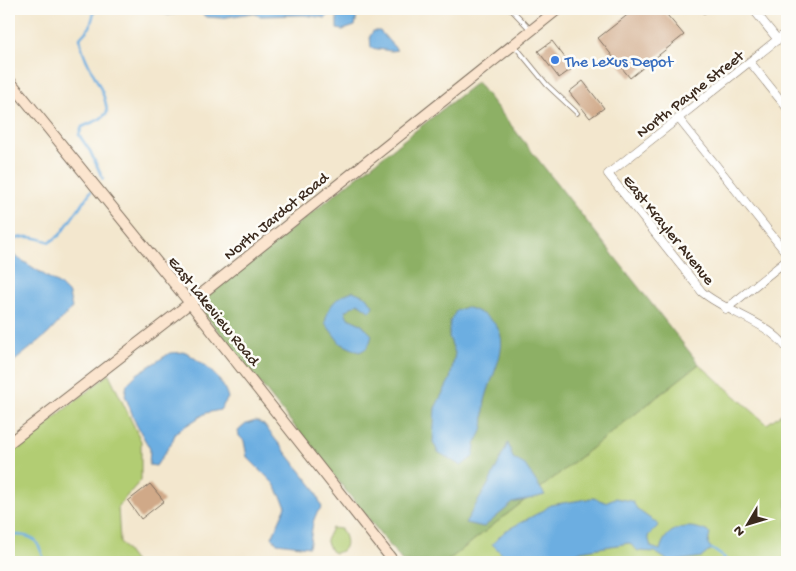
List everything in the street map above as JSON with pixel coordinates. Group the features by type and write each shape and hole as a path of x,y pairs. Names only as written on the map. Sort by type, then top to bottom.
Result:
{"street":[{"name":"North Jardot Road","path":"9,443 190,303 558,9"},
{"path":"753,9 778,40"},
{"name":"North Payne Street","path":"608,174 787,32"},
{"path":"750,62 787,108"},
{"name":"East Lakeview Road","path":"9,80 190,303 394,562"},
{"path":"679,119 787,254"},
{"name":"East Krayler Avenue","path":"608,174 702,292 726,308 766,328 787,348"},
{"path":"726,308 787,260"}],"lane":[{"path":"511,9 532,30"},
{"path":"702,9 704,11 707,9"},
{"path":"514,44 547,85 577,113"}],"green space":[{"path":"477,82 699,364 446,562 403,562 204,313 199,304 204,298"},
{"path":"699,364 767,424 787,410 787,562 446,562"},
{"path":"109,374 141,441 141,480 118,506 120,542 135,562 9,562 9,454"},
{"path":"332,528 341,529 346,540 344,549 335,553 331,551 326,540"}],"water":[{"path":"153,9 334,9 326,18 304,15 260,16 252,13 221,18 206,17 197,10 168,15"},
{"path":"340,9 353,9 357,15 355,26 343,30 337,29 337,15"},
{"path":"373,31 380,31 397,50 371,48 370,36"},
{"path":"9,252 60,285 69,294 72,308 48,334 12,363 9,370"},
{"path":"353,291 367,297 374,307 370,312 358,303 345,311 348,318 361,324 372,335 368,346 359,352 340,343 325,323 328,311 334,302"},
{"path":"466,307 484,315 495,324 501,335 501,347 485,401 483,427 475,445 474,456 461,466 438,452 433,442 435,408 450,379 455,353 449,337 450,322 456,311"},
{"path":"186,352 217,377 228,398 220,410 206,413 176,432 172,442 156,466 149,465 150,449 136,424 125,395 127,384 137,374 170,353"},
{"path":"256,421 264,425 314,488 322,507 315,516 309,547 277,543 272,537 286,506 274,484 247,457 244,441 239,436 238,431 246,424"},
{"path":"508,443 513,458 525,465 545,495 513,503 484,527 465,523 489,483"},
{"path":"594,498 605,502 615,498 632,501 638,510 659,525 648,536 651,547 660,550 668,535 680,528 687,527 710,533 708,544 712,549 702,557 670,562 655,552 638,551 629,543 581,551 563,560 551,562 510,562 492,544 505,531 550,505"}],"building":[{"path":"635,9 662,9 684,35 630,78 598,38"},
{"path":"552,41 573,68 559,78 538,51"},
{"path":"583,81 604,108 590,118 569,92"},
{"path":"150,484 164,501 141,519 128,501"}],"waterway":[{"path":"95,9 90,27 80,38 85,57 103,94 107,113 100,119 82,127 79,135 90,151 103,179"},
{"path":"9,242 14,239 29,237 50,242 60,235 91,191"},
{"path":"9,535 30,537 37,543 45,562"},
{"path":"712,549 725,558 724,562"}],"place":[{"name":"The Lexus Depot","path":"555,60"}]}
